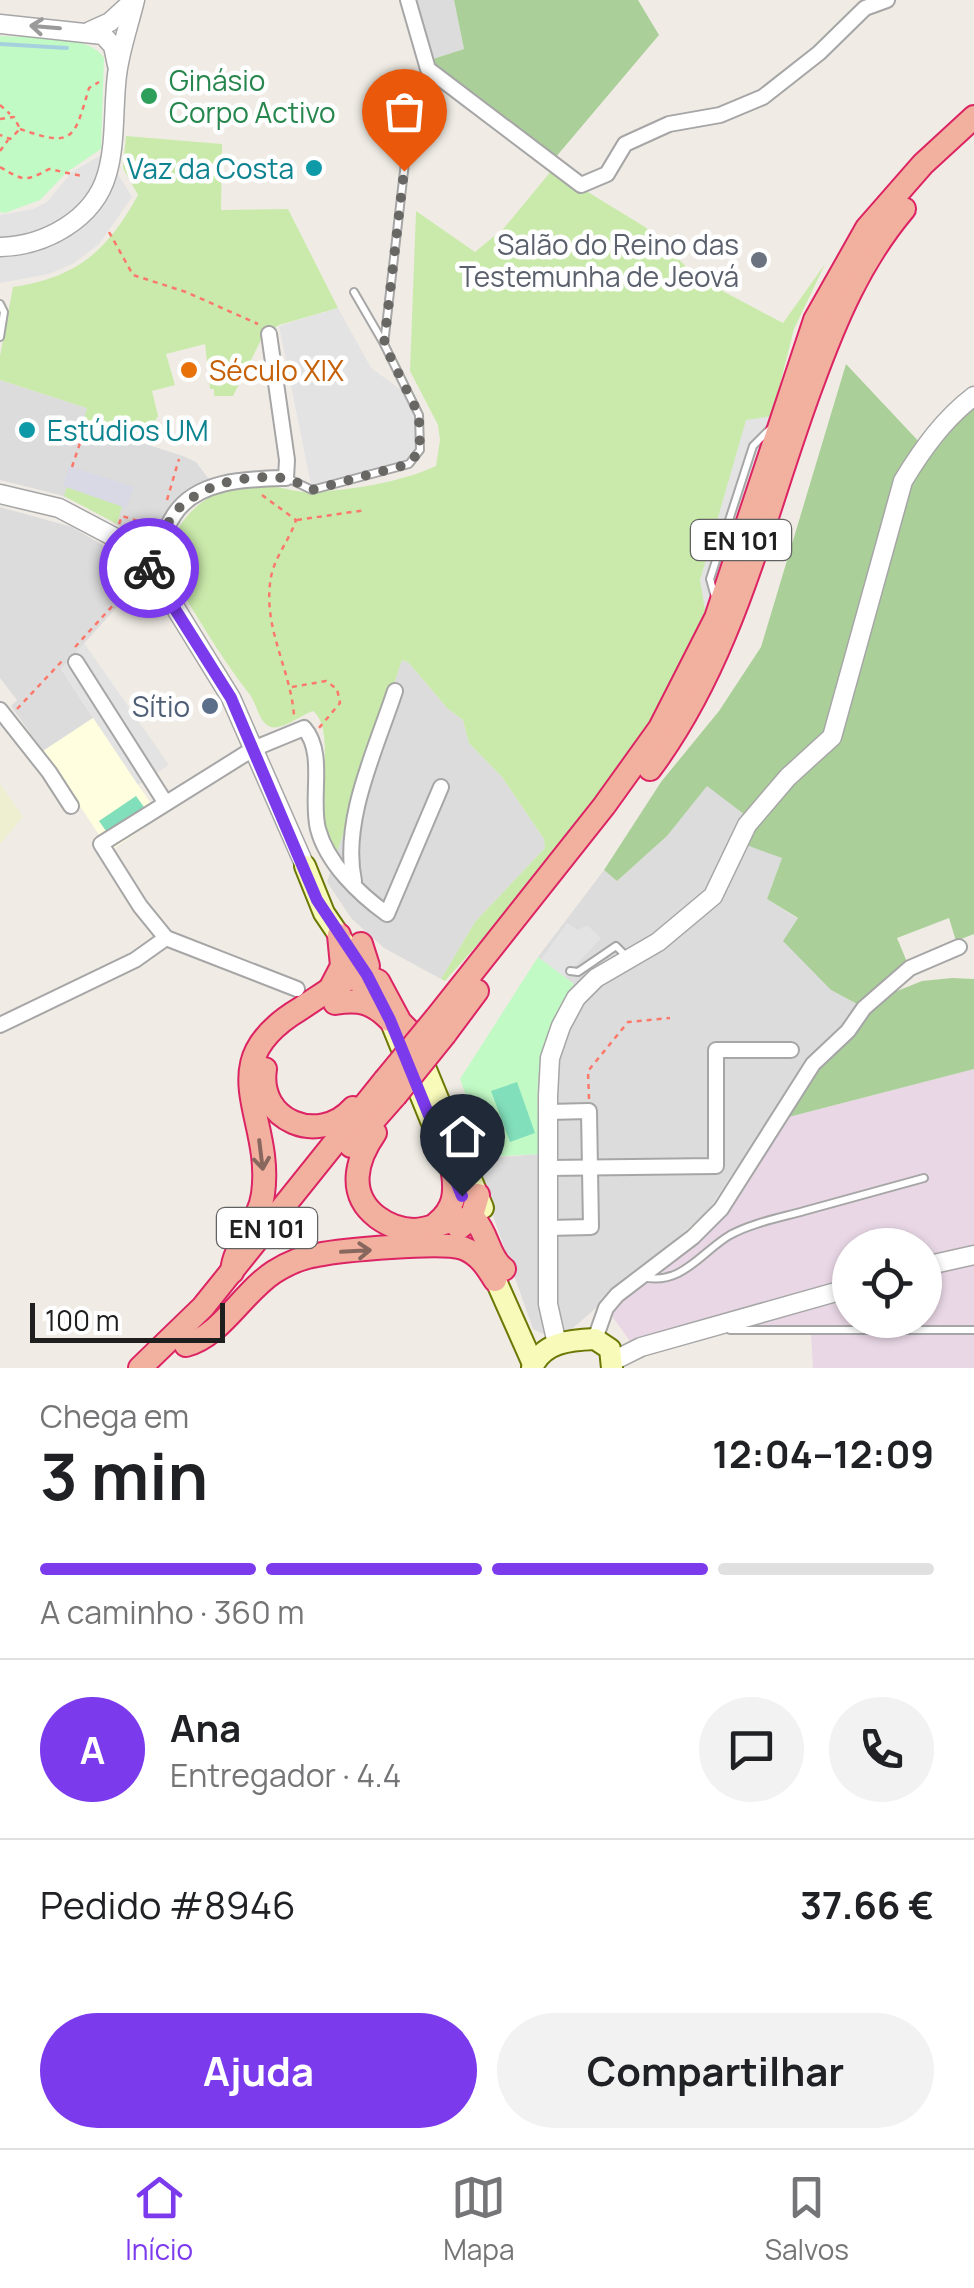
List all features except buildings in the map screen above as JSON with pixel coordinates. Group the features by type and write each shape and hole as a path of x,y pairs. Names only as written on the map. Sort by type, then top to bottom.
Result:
{"highway":[{"name":"EN 101","path":"441,1026 645,751 674,703 716,618 816,320 867,228 922,164 974,118"},
{"name":"EN 101","path":"140,1368 176,1336 390,1088 676,735 741,597 799,419 853,284 884,232 974,134"},
{"path":"332,997 342,966 338,935"},
{"path":"361,944 367,958 367,975"},
{"path":"400,1026 378,980 367,975 354,976 271,1050 264,1078 269,1099 288,1120 322,1128 336,1124 373,1086 390,1088 394,1108 372,1136 360,1161 357,1187 364,1204 390,1225 464,1249 500,1275"},
{"path":"232,1272 234,1257 250,1232 262,1195 263,1165 251,1084 257,1045 273,1026 332,997 374,1005 400,1026"},
{"name":"EN 101","path":"160,1368 212,1317 390,1088"},
{"path":"426,1236 452,1207 453,1173"},
{"path":"471,1219 478,1195"},
{"path":"186,1345 201,1341 259,1283 300,1259 426,1236 458,1216 480,1224 500,1275"}],"main road":[{"path":"305,866 317,900 367,975"},
{"path":"305,866 387,982 471,1219"},
{"path":"400,1026 478,1195 500,1275 542,1356 608,1354"}],"street":[{"path":"90,32 110,22 135,0"},
{"path":"0,247 37,242 68,227 93,203 107,175 118,71 135,0"},
{"path":"408,0 428,69 581,185 607,174 625,144 669,124 720,115 763,98 819,53 865,8 887,0"},
{"path":"0,24 103,35 114,46 118,71"},
{"path":"147,565 176,511 209,488 247,479 286,478 287,460 269,334"},
{"path":"542,1356 548,1304 550,1058 576,998 596,978 658,942 713,896 748,825 788,778 832,737 903,481 924,447 956,410 974,396"},
{"path":"0,494 59,508 114,537 147,565 231,698 305,866"},
{"path":"76,662 165,802"},
{"path":"356,887 349,857 350,830 394,692"},
{"path":"4,714 71,806"},
{"path":"297,989 166,938 140,906 101,844 253,749 304,728 315,749 319,831 330,856 366,900 387,914 441,786"},
{"path":"0,1025 136,960 166,938"},
{"path":"832,1293 608,1354 606,1308 721,1209 813,1064 848,1031 864,1008 910,968 958,947"},
{"path":"548,1168 716,1166 716,1050 791,1050"},
{"path":"548,1112 589,1111 591,1167 591,1228 548,1228"},
{"path":"942,1262 974,1255"}],"lane":[{"path":"384,344 412,102 438,78"},
{"path":"286,478 312,490 409,464 420,450 419,415 354,292"},
{"path":"0,304 4,312 0,337"},
{"path":"570,971 578,972 616,946 628,959"},
{"path":"642,1276 654,1279 680,1272 727,1237 754,1225 924,1178"},
{"path":"704,1329 974,1330"}],"path":[{"path":"20,129 52,140 70,134 78,126 89,88 118,71"},
{"path":"0,104 17,119 20,129 0,152"},
{"path":"0,119 10,116"},
{"path":"0,135 9,138"},
{"path":"0,166 31,180 48,168 82,176"},
{"path":"109,232 134,275 208,301 259,325 269,334"},
{"path":"72,467 85,428"},
{"path":"164,510 180,459"},
{"path":"247,479 296,520 366,510"},
{"path":"114,537 124,507"},
{"path":"122,516 158,528"},
{"path":"295,732 292,687 272,635 269,612 270,578 278,552 296,520"},
{"path":"4,714 147,565"},
{"path":"292,687 326,682 338,689 340,703 311,736"},
{"path":"589,1111 588,1071 628,1022 670,1018"}],"shaded area":[{"path":"416,0 454,0 464,49 433,59"},
{"path":"103,154 92,186 78,207 41,232 0,238 0,215 33,209 47,202 72,172"},
{"path":"116,171 132,197 99,244 74,263 49,274 0,283 0,257 32,253 59,242 81,226 98,211"},
{"path":"338,308 371,368 411,397 419,415 420,450 409,464 312,490 279,326"},
{"path":"0,380 87,408 85,419 108,427 108,432 196,462 211,482 179,498 151,540 145,542 85,505 0,480"},
{"path":"772,416 707,622 700,580 746,420"},
{"path":"69,466 134,487 126,508 63,486"},
{"path":"0,507 72,527 123,557 143,578 61,669 93,718 43,751 11,706 17,700 0,678"},
{"path":"84,643 169,765 138,785 61,669"},
{"path":"401,660 408,662 448,709 463,720 469,743 502,777 544,839 545,848 475,922 441,979 384,948 351,918 327,882"},
{"path":"93,718 160,817 110,851 43,751"},
{"path":"0,784 23,817 0,844"},
{"path":"707,785 749,818 782,858 767,899 798,919 831,990 859,1005 848,1024 806,1062 708,1211 566,1334 543,1334 533,1329 473,1159 540,1154 537,1071 546,1034 574,984 538,957 604,870 617,881 667,836"},
{"path":"567,923 578,930 587,925 601,938 565,977 541,959"},
{"path":"974,1069 974,1368 813,1368 811,1333 704,1329 635,1348 606,1308 693,1237 781,1119"}],"green space":[{"path":"454,0 638,0 659,35 555,158 437,68 433,59 464,49"},
{"path":"0,36 72,41 97,50 104,58 101,149 67,172 40,200 5,213 0,212"},
{"path":"126,136 222,144 221,210 288,209 338,308 279,325 264,334 233,396 214,396 214,389 210,389 205,344 166,354 175,385 152,391 158,416 142,443 107,432 108,427 84,419 87,408 0,380 0,356 13,287 56,276 88,258 115,232 138,195 123,168"},
{"path":"552,170 645,227 698,278 783,323 825,264 794,329 772,416 707,622 646,732 604,790 445,981 441,979 475,922 545,848 544,839 502,777 469,743 463,720 402,660 336,855 323,810 325,742 319,719 313,711 281,726 271,727 264,722 162,560 192,511 218,493 253,486 306,492 355,488 436,466 438,425 410,371 416,211 475,252 504,228"},
{"path":"846,364 923,446 974,396 974,934 956,941 949,918 897,938 907,962 859,1005 831,990 783,941 798,918 767,899 782,858 741,843 749,818 707,786 667,836 617,881 604,870 661,782 719,711 761,647"},
{"path":"67,487 122,506 117,524 64,496"},
{"path":"136,796 152,818 115,844 99,821"},
{"path":"538,957 574,984 544,1045 537,1108 540,1154 488,1157 460,1079"},
{"path":"974,979 974,1069 781,1119 808,1078 877,999 922,981"},
{"path":"517,1082 535,1133 510,1142 491,1091"}],"waterway":[{"path":"0,44 67,48"}],"way so far":[{"path":"149,568 145,564 176,511 209,488 247,479 286,478 312,490 409,464 420,450 419,415 384,344 404,171"}],"place":[{"name":"Ginásio Corpo Activo","path":"149,96"},
{"name":"Vaz da Costa","path":"314,168"},
{"name":"Salão do Reino das Testemunha de Jeová","path":"759,260"},
{"name":"Século XIX","path":"189,370"},
{"name":"Estúdios UM","path":"27,430"},
{"name":"Sítio","path":"210,706"}],"route":[{"path":"149,568 231,698 317,900 367,975 390,1020 462,1196"}]}
